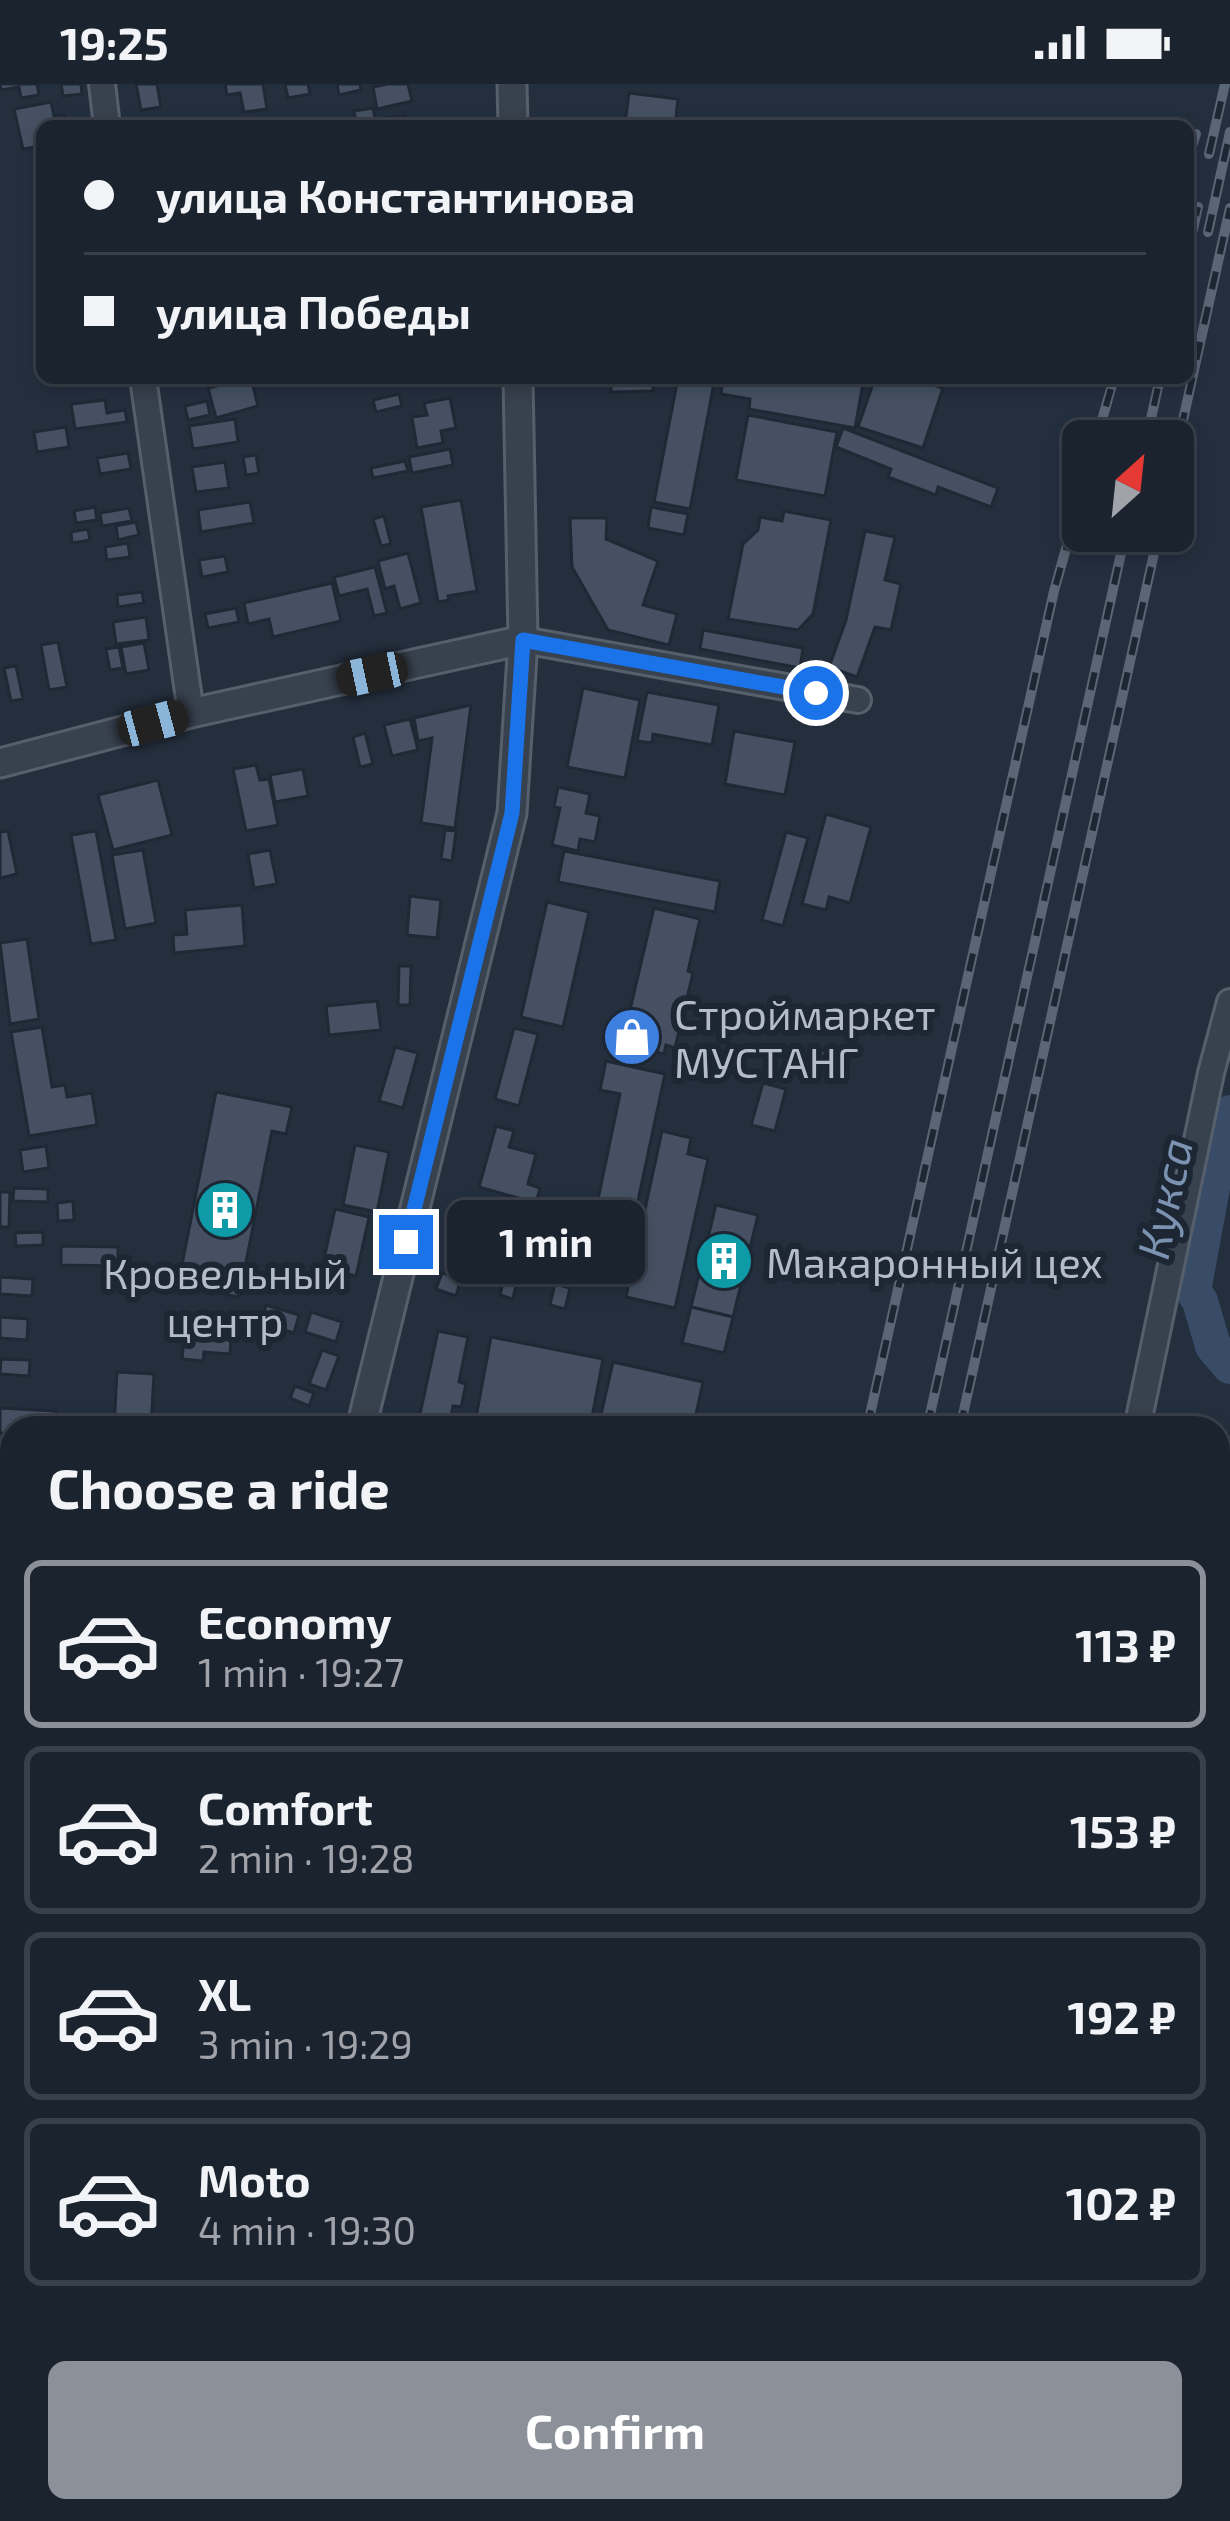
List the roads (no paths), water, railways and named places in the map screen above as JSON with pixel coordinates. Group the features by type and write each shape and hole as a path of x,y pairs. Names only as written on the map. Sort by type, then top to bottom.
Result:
{"street":[{"path":"101,84 106,120"},
{"path":"512,84 513,120"},
{"path":"144,384 191,713"},
{"path":"364,1416 512,813 523,640 518,384"},
{"path":"0,763 191,713 523,640 858,700"},
{"path":"1140,1416 1219,1077 1230,1003"}],"waterway":[{"name":"Кукса","path":"1230,1113 1193,1291 1213,1346 1230,1366"}],"railway":[{"path":"1209,154 1225,84"},
{"path":"1208,232 1230,132"},
{"path":"1194,140 1196,134"},
{"path":"1194,225 1198,207"},
{"path":"1194,370 1230,208"},
{"path":"1102,420 1112,384"},
{"path":"1151,420 1159,384"},
{"path":"1183,420 1191,384"},
{"path":"870,1416 1065,552"},
{"path":"930,1416 1121,552"},
{"path":"963,1416 1154,552"}],"place":[{"name":"Строймаркет МУСТАНГ","path":"632,1037"},
{"name":"Кровельный центр","path":"225,1210"},
{"name":"Макаронный цех","path":"724,1261"}]}
